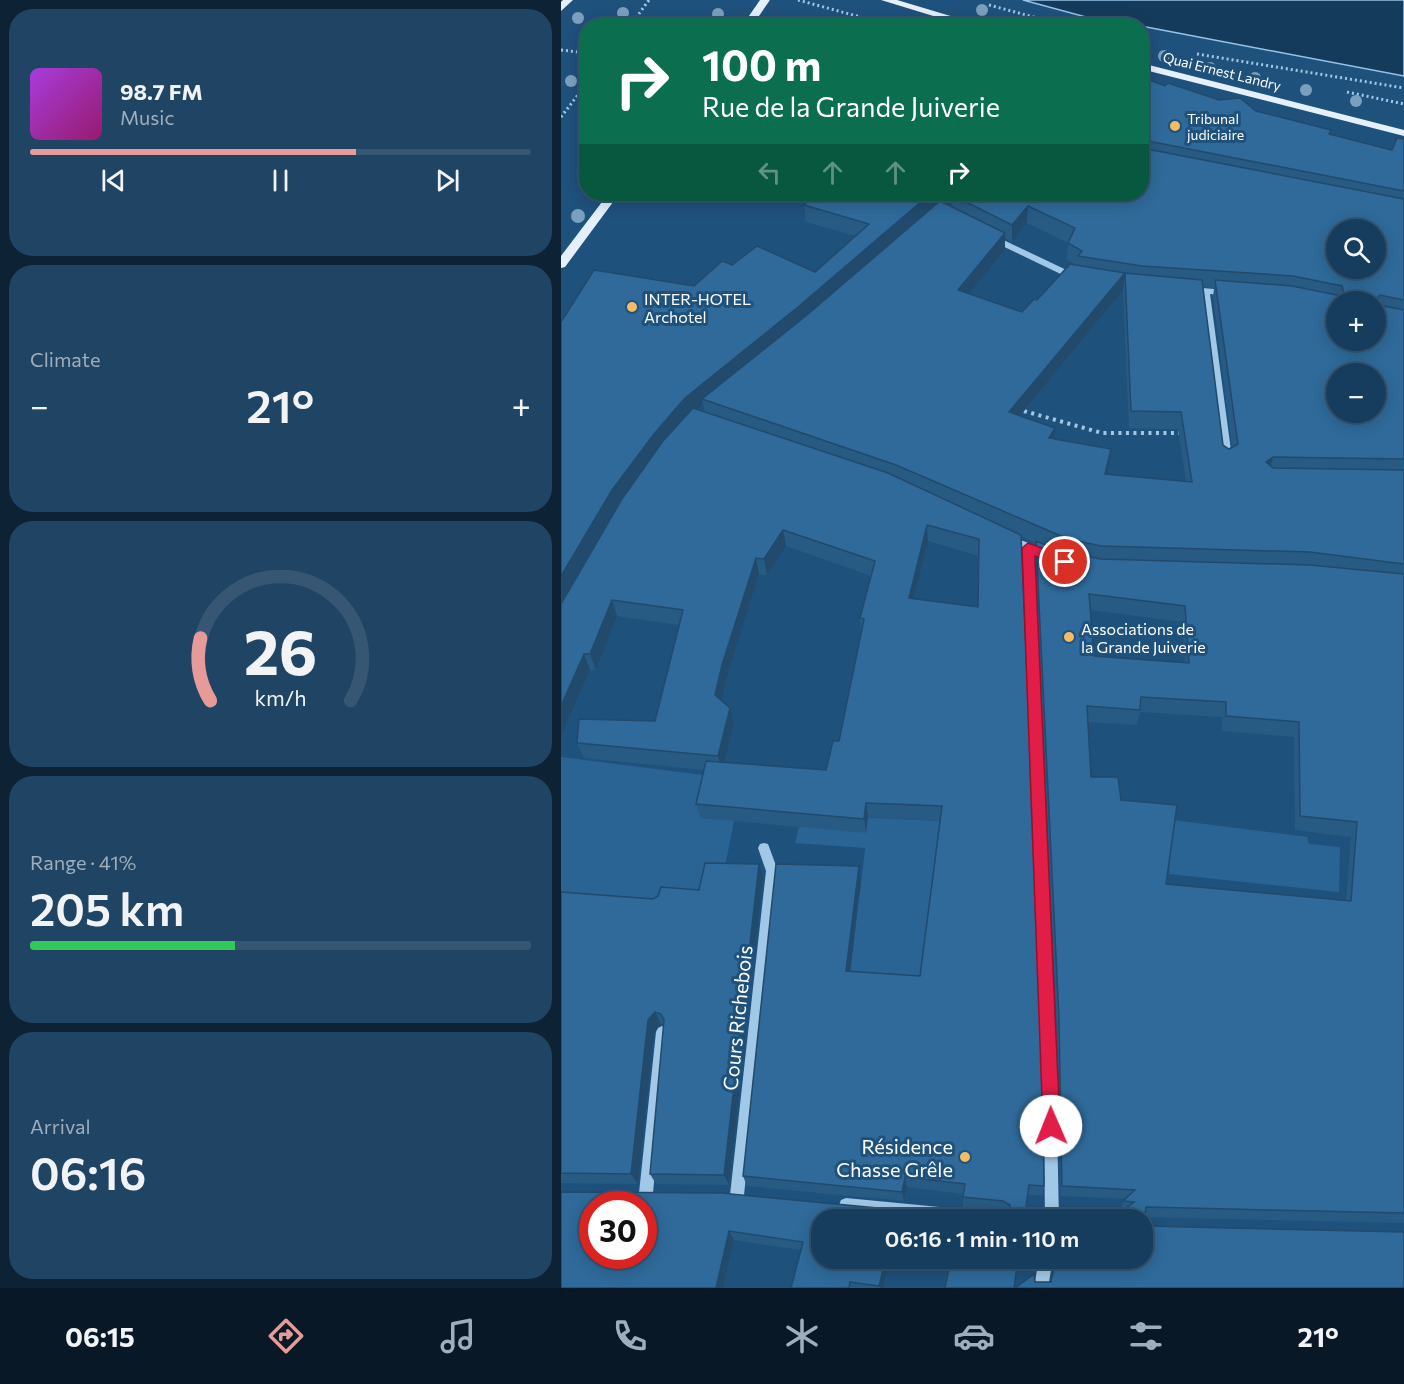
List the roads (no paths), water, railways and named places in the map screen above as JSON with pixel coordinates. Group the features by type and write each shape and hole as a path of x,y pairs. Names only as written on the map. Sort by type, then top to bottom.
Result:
{"main road":[{"path":"561,8 568,0"},
{"path":"753,18 765,0"},
{"path":"886,0 950,18"},
{"name":"Quai Ernest Landry","path":"1149,68 1404,133"},
{"name":"Quai Ernest Landry","path":"1296,105 1404,123"},
{"path":"561,264 608,201"}],"street":[{"path":"982,233 1068,276 1089,279"},
{"path":"1183,290 1237,294"},
{"path":"1205,291 1227,461"},
{"path":"997,534 1056,558"},
{"path":"1028,548 1049,1032 1052,1209"},
{"name":"Cours Richebois","path":"737,1195 772,871 764,848"},
{"path":"647,1191 662,1032"},
{"path":"833,1204 886,1209"},
{"path":"1041,1288 1044,1269"}],"place":[{"name":"Tribunal judiciaire","path":"1175,126"},
{"name":"INTER-HOTEL Archotel","path":"632,307"},
{"name":"Associations de la Grande Juiverie","path":"1069,637"},
{"name":"Résidence Chasse Grêle","path":"965,1157"}]}
